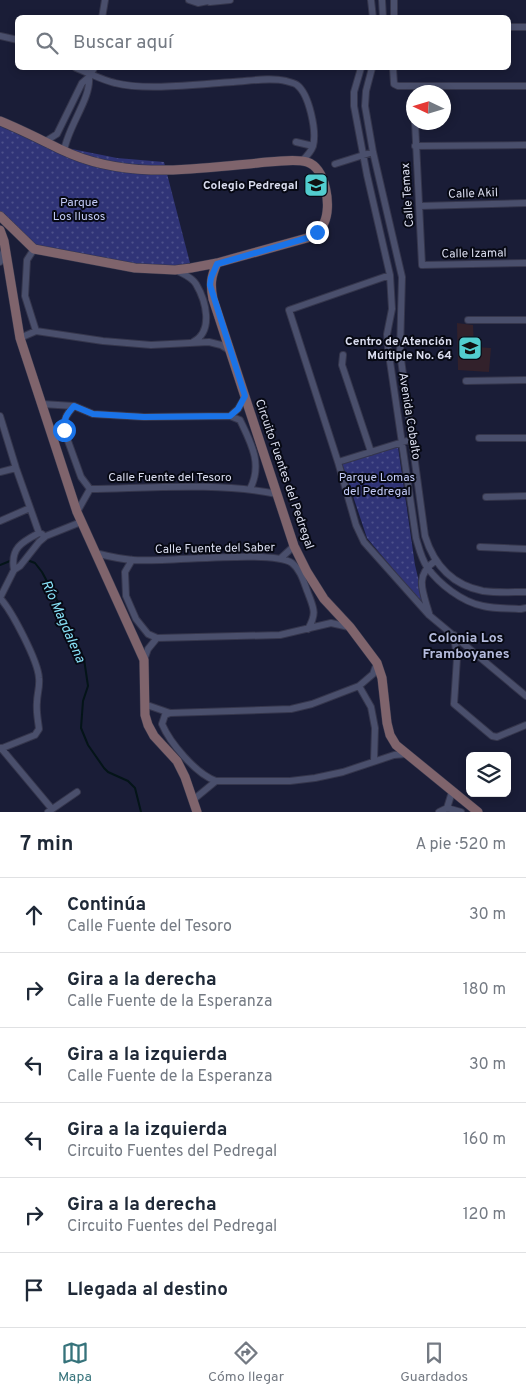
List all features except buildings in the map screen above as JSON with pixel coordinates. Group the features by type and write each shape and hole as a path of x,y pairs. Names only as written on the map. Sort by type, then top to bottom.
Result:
{"street":[{"path":"102,15 105,0"},
{"path":"189,0 198,3 230,0"},
{"path":"372,0 373,15"},
{"path":"382,0 383,15"},
{"path":"394,0 394,15"},
{"path":"511,27 526,27"},
{"path":"0,36 15,39"},
{"name":"Avenida Cobalto","path":"360,70 354,92 354,106 390,275 392,309 387,334 388,348 416,538 421,556 427,567 440,581 460,596 483,606 526,608"},
{"name":"Avenida Cobalto","path":"372,70 366,92 366,106 373,152 402,277 400,352 425,536 435,561 450,576 466,586 484,591 526,592"},
{"path":"393,70 394,84 398,86 526,86"},
{"path":"46,141 57,134 82,83 91,73"},
{"path":"91,73 118,84 286,81 297,85 304,92 314,123 315,134 310,153 302,161"},
{"path":"64,151 66,138 90,87 91,73"},
{"path":"0,121 64,151 122,167 150,170 182,169 302,161 315,166 320,172 328,208 323,225 317,232 307,238 217,264 175,270 135,268 34,249 0,216"},
{"name":"Calle Temax","path":"415,130 422,265"},
{"path":"296,142 313,146"},
{"path":"415,146 526,145"},
{"path":"335,164 373,152"},
{"name":"Calle Akil","path":"420,206 526,203"},
{"path":"0,230 4,241 20,338 77,512 144,660"},
{"path":"0,262 4,252 4,241"},
{"path":"34,249 28,260 25,296 36,331"},
{"name":"Calle Izamal","path":"422,265 526,263"},
{"name":"Circuito Fuentes del Pedregal","path":"217,264 210,285 294,546 324,599 350,627 377,662 382,678 387,723 390,735 396,745 478,812"},
{"path":"175,270 184,274 196,284 207,319 203,334 198,340 191,343"},
{"path":"390,275 289,310 338,462 356,525 364,542 429,615 526,696"},
{"path":"468,320 526,320"},
{"path":"20,338 36,331 113,342 151,345 215,343 230,351"},
{"path":"343,355 342,365 371,452"},
{"path":"466,381 526,380"},
{"path":"42,404 74,406 93,414 144,417 230,416 238,409 245,396"},
{"name":"Calle Fuente del Tesoro","path":"74,406 63,423 64,430 81,477 90,489"},
{"path":"0,416 3,430 39,533 46,536"},
{"name":"Calle Fuente del Tesoro","path":"230,416 240,420 252,445 256,465 256,478 250,489"},
{"path":"478,438 526,438"},
{"path":"338,462 412,440"},
{"path":"0,472 16,468"},
{"name":"Calle Fuente del Tesoro","path":"90,489 250,489 277,494"},
{"name":"Calle Fuente del Tesoro","path":"77,512 90,489"},
{"path":"486,497 526,496"},
{"path":"0,521 30,508"},
{"path":"77,792 50,810 1,748 34,735 39,729 36,703 40,685 39,676 28,648 7,605 0,598 17,568 35,546 46,536 81,522"},
{"path":"17,568 12,563 17,548 24,541 39,533"},
{"name":"Calle Fuente del Saber","path":"95,553 132,560 226,557 281,558 294,546"},
{"path":"480,548 526,549"},
{"path":"281,558 292,563 298,570 313,608 314,619 308,629"},
{"path":"132,560 125,572 126,596 136,619 148,634 158,638 280,635 331,623 350,627"},
{"path":"429,615 421,577 427,567 435,561"},
{"path":"454,635 457,658 453,698 456,706 492,736 497,737 526,725"},
{"path":"158,638 148,649 144,660 144,704 148,725 154,736 177,761 185,777 197,812"},
{"path":"144,704 170,713 291,709 312,704 359,686 373,674 377,662"},
{"path":"359,686 371,707 375,728 374,761"},
{"path":"170,713 162,724 167,737 206,777 216,781 290,781 315,778 343,772 394,755 406,754"},
{"path":"193,800 216,781"},
{"path":"447,808 452,792"},
{"path":"439,812 447,808 461,812"}],"shaded area":[{"name":"Centro de Atención Múltiple No. 64","path":"457,323 473,325 474,347 491,348 489,372 458,370"}],"green space":[{"name":"Parque Los Ilusos","path":"0,120 67,148 117,158 164,162 190,263 174,267 135,268 34,249 0,216"},
{"name":"Parque Lomas del Pedregal","path":"398,447 415,565 425,607 367,538 342,463"}],"waterway":[{"name":"Río Magdalena","path":"27,560 35,563 42,572 84,659 88,686 83,701 81,728 88,745 108,772 128,781 135,788 141,812"},
{"name":"Río Magdalena","path":"0,565 10,561"}],"place":[{"name":"Colegio Pedregal","path":"316,185"},
{"name":"Centro de Atención Múltiple No. 64","path":"470,348"}],"district":[{"name":"Colonia Los Framboyanes","path":"466,646"}],"route":[{"path":"64,430 63,423 74,406 93,414 144,417 230,416 238,409 245,396 210,285 217,264 307,238 317,232"}]}
